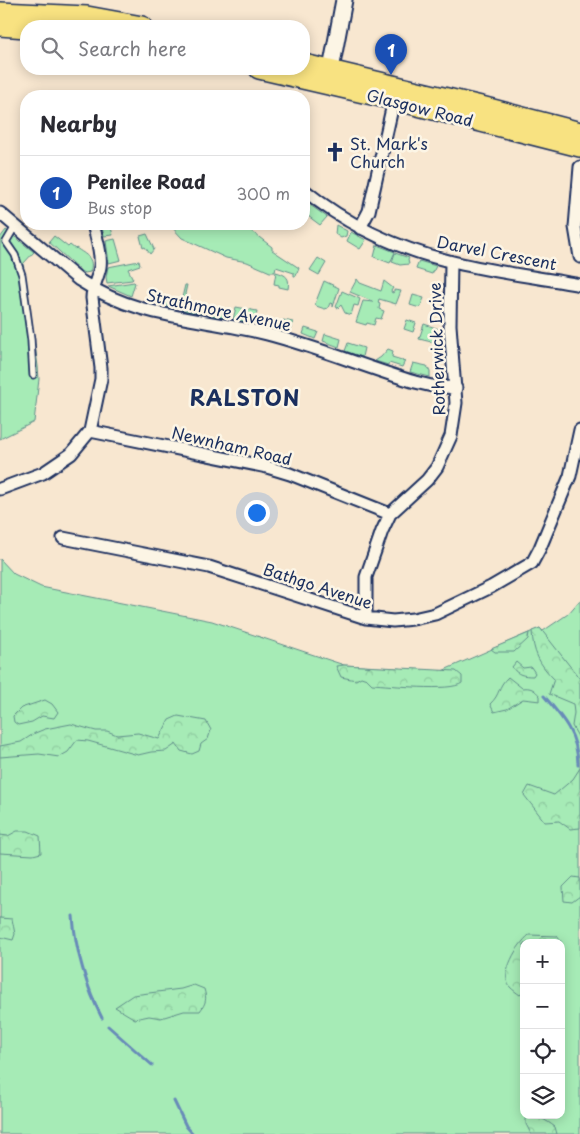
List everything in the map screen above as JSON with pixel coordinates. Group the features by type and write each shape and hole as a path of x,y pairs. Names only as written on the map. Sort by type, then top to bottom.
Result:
{"main road":[{"path":"0,19 87,16 109,20"},
{"path":"0,19 20,26"},
{"name":"Glasgow Road","path":"310,67 330,78"},
{"name":"Glasgow Road","path":"306,75 330,78 479,114 580,132"},
{"name":"Glasgow Road","path":"479,114 580,147"}],"street":[{"path":"330,78 344,0"},
{"path":"360,228 369,211 395,93"},
{"name":"Darvel Crescent","path":"580,167 575,227 580,257"},
{"name":"Darvel Crescent","path":"310,194 360,228 393,243 451,262 580,285"},
{"name":"Strathmore Avenue","path":"0,213 20,228"},
{"name":"Strathmore Avenue","path":"23,230 79,280 119,301 155,313 291,340 415,382 456,388"},
{"path":"0,490 43,473 71,454 90,431 101,379 92,288 100,266 100,257 93,230"},
{"name":"Rotherwick Drive","path":"366,618 366,576 382,531 390,514 427,480 437,467 451,436 455,420 456,388 450,324 451,262"},
{"name":"Bathgo Avenue","path":"63,538 208,567 366,618 394,621 435,614 491,587 532,562 540,548 570,476 580,430"},
{"name":"Newnham Road","path":"90,431 266,467 290,474 390,514"}],"lane":[{"path":"16,224 6,242 15,254 19,265 29,327 33,374"}],"green space":[{"path":"310,205 327,217 320,225 310,218"},
{"path":"336,225 347,231 346,236 341,238 335,234"},
{"path":"6,230 34,252 23,264 39,379 34,422 0,439 0,238"},
{"path":"102,230 112,230 113,235 104,236"},
{"path":"175,230 250,230 272,247 272,250 299,268 296,276 294,276 294,273 276,267 275,272 270,272 247,262 226,258 182,238"},
{"path":"351,232 366,240 360,249 347,241"},
{"path":"147,234 154,249 150,254 145,247 143,248 140,236"},
{"path":"54,236 68,247 70,245 89,257 91,263 90,272 82,272 49,242"},
{"path":"115,239 121,260 109,263 106,241"},
{"path":"377,245 395,252 390,263 374,257"},
{"path":"395,253 409,258 409,264 400,265 392,262"},
{"path":"318,258 326,263 319,275 310,270"},
{"path":"139,261 140,265 128,269 132,280 107,283 108,267"},
{"path":"419,261 436,266 432,274 416,269"},
{"path":"276,272 283,274 287,278 289,282 288,289 274,284"},
{"path":"357,279 360,283 381,291 384,281 393,288 392,293 394,290 401,291 396,304 379,299 379,309 384,311 381,319 376,318 374,325 356,322 363,301 374,302 350,292"},
{"path":"324,281 339,288 333,307 333,304 330,303 328,308 325,309 315,304"},
{"path":"134,282 131,296 108,286"},
{"path":"185,285 187,285 185,294 187,299 198,306 201,314 182,310 180,306"},
{"path":"342,291 360,299 358,306 354,305 351,315 345,313 341,305 338,308 336,307"},
{"path":"413,295 424,298 420,308 410,305"},
{"path":"160,296 167,298 173,308 155,302 156,298"},
{"path":"210,305 224,309 229,308 227,319 208,315"},
{"path":"236,307 257,311 254,324 233,320"},
{"path":"283,320 293,322 290,332 280,329"},
{"path":"407,320 416,323 413,332 404,329"},
{"path":"424,324 439,329 440,344 419,339"},
{"path":"305,328 318,332 315,339 303,334"},
{"path":"325,334 341,339 339,347 323,341"},
{"path":"348,343 364,348 362,357 345,351"},
{"path":"388,349 393,351 392,357 405,361 402,367 375,361"},
{"path":"413,363 427,366 430,377 410,372"},
{"path":"0,559 14,574 41,587 212,621 344,665 442,671 540,628 543,631 568,614 580,600 580,1134 0,1134"},
{"path":"540,628 580,679 580,740 572,726 573,704 549,694 554,679 544,668 535,651 532,631"},
{"path":"529,633 528,639 514,652 495,652 491,649"},
{"path":"516,662 523,668 531,667 535,673 533,676 516,672 512,667"},
{"path":"336,666 456,671 462,676 462,683 456,686 433,688 372,684 367,679 361,677 356,680 341,677"},
{"path":"508,677 522,688 534,690 540,696 540,701 523,699 507,709 494,712 490,704"},
{"path":"45,700 52,704 58,712 54,718 42,716 32,722 18,725 14,722 13,716 21,708"},
{"path":"178,716 206,721 211,730 208,739 201,744 199,751 192,754 181,751 176,744 166,751 138,755 88,741 77,740 68,752 59,757 39,754 0,757 0,746 21,742 45,729 71,724 96,731 107,731 117,735 138,733 159,739 169,720"},
{"path":"580,768 580,828 570,829 559,821 545,822 524,795 529,786 554,795 573,779"},
{"path":"17,831 28,831 40,836 41,853 33,855 0,853 0,835 8,836"},
{"path":"573,877 580,878 580,896 572,902 564,901 563,887"},
{"path":"0,918 12,919 15,934 13,940 0,937"},
{"path":"529,935 557,936 559,939 525,939"},
{"path":"520,945 520,995 510,987 507,981 508,967"},
{"path":"194,985 204,989 205,992 204,1006 200,1011 184,1011 161,1018 149,1016 135,1019 115,1007 133,995 181,989"},
{"path":"526,1119 542,1119 555,1127 557,1134 531,1134 526,1124"}],"waterway":[{"path":"544,696 563,720 572,736 578,765"},
{"path":"73,916 76,942 83,969 91,994 102,1018"},
{"path":"108,1026 152,1065"},
{"path":"174,1101 186,1126 193,1134"}],"place":[{"name":"Penilee Road","path":"391,75"},
{"name":"St. Mark's Church","path":"335,152"}],"district":[{"name":"RALSTON","path":"245,397"}]}
